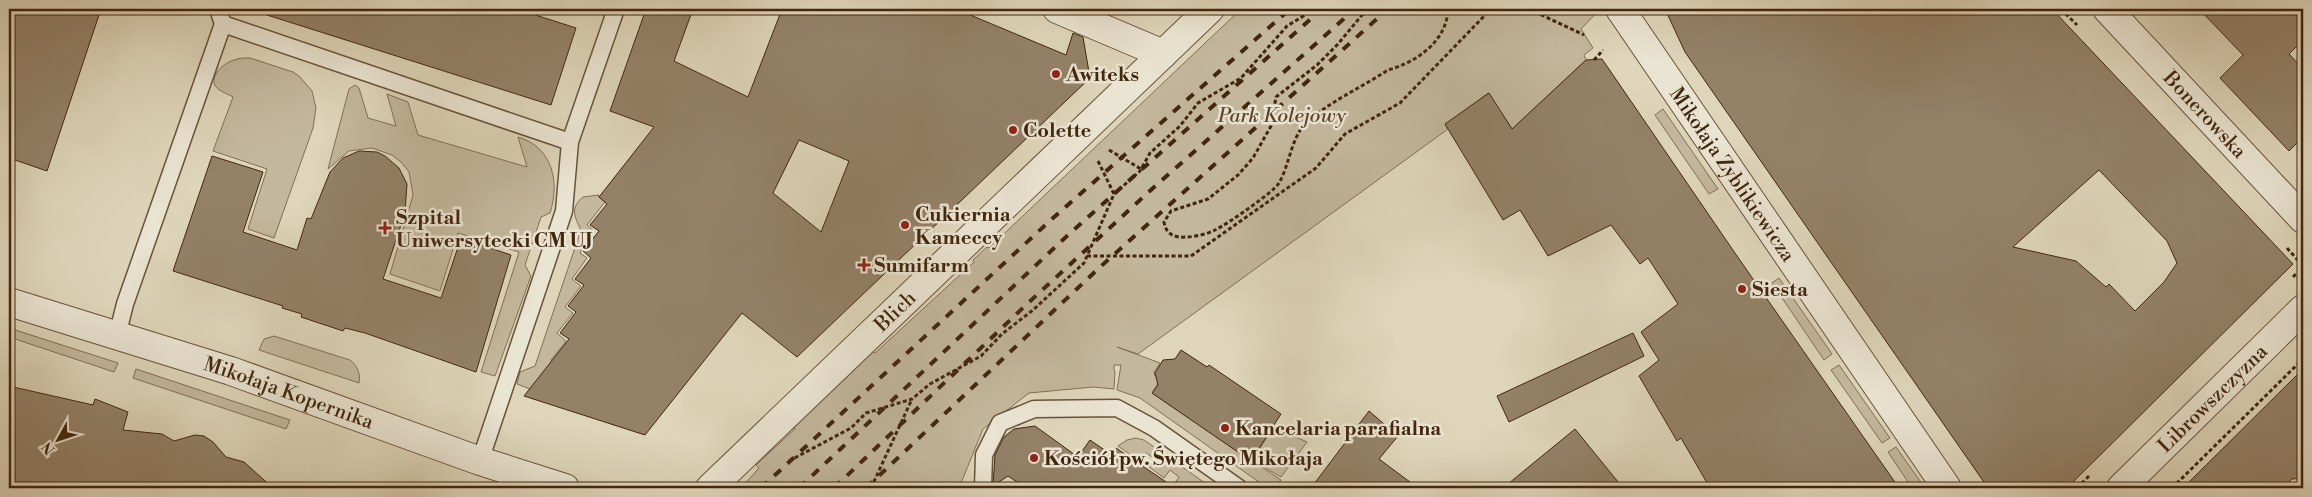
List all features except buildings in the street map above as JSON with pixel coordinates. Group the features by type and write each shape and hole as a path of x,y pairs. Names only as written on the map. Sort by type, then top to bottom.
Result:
{"street":[{"path":"1057,9 1163,54"},
{"name":"Blich","path":"710,488 1210,9"},
{"name":"Mikołaja Zyblikiewicza","path":"1620,9 1948,488"},
{"name":"Bonerowska","path":"2106,9 2303,219"},
{"name":"Mikołaja Kopernika","path":"9,302 231,371 480,461 507,479 565,488"},
{"name":"Librowszczyzna","path":"2121,488 2303,308"}],"lane":[{"path":"480,461 564,212 570,142 616,9"},
{"path":"117,336 125,304 220,16 570,142"},
{"path":"982,488 984,455 1000,423 1034,409 1117,408 1154,428 1239,488"}],"path":[{"path":"788,461 851,428 866,413 912,399 930,384 982,356 1002,334 1033,310 1084,263 1114,194 1141,169 1150,153 1180,126 1198,103 1241,78 1287,26 1315,9"},
{"path":"1278,186 1214,231 1188,238 1177,238 1166,229 1164,222 1171,211 1208,199 1238,175 1253,158 1271,126 1276,98 1317,66 1338,44 1366,9"},
{"path":"1275,197 1292,147 1307,122 1388,70 1403,66 1426,52 1438,38 1447,21 1448,9"},
{"path":"1087,256 1191,256 1316,168 1345,134 1400,103 1491,9"},
{"path":"1529,9 1584,35"},
{"path":"1594,60 1603,50"},
{"path":"1107,148 1141,169"},
{"path":"1097,158 1114,194"},
{"path":"1214,231 1223,233"},
{"path":"2172,488 2303,359"},
{"path":"872,488 912,399"}],"green space":[{"name":"Park Kolejowy","path":"1241,9 1600,9 1581,29 1593,48 1584,55 1586,60 1512,129 1488,93 1445,125 1448,129 1138,354 1117,347 1160,363 1154,372 1155,376 1160,380 1152,393 1281,480 1277,484 1273,486 1263,485 1140,398 1117,390 1121,365 1114,365 1114,389 1093,387 1029,393 983,429 961,483 962,488 741,488 759,468 756,465 795,429 792,425 873,351 875,353 974,262 973,260 987,247 989,248"},
{"path":"250,58 293,72 300,77 312,91 316,108 313,128 274,238 248,229 267,169 213,151 233,97 216,87 214,78 219,70 230,61"},
{"path":"355,85 359,88 368,118 396,126 387,94 408,102 418,135 527,167 518,137 530,142 539,149 551,168 554,190 553,202 550,213 541,217 525,265 531,276 495,376 481,372 519,252 458,233 440,291 390,274 413,195 409,172 392,155 372,148 349,151 328,169 349,89"},
{"path":"1663,109 1718,189 1709,194 1655,115"},
{"path":"599,195 605,202 587,225 595,232 580,253 587,258 572,279 581,286 565,307 573,313 557,333 566,341 551,360 559,367 530,389 517,384 520,372 535,366 581,230 574,212 576,205 583,197"},
{"path":"1779,278 1832,354 1824,360 1772,283"},
{"path":"9,328 118,363 114,372 9,337"},
{"path":"274,336 350,360 358,370 359,383 259,350 264,339"},
{"path":"1839,365 1890,438 1882,443 1831,370"},
{"path":"136,369 290,420 286,429 133,378"},
{"path":"1274,427 1307,442 1281,477 1252,460"},
{"path":"1136,438 1144,440 1212,488 1180,488 1174,484 1179,477 1170,470 1164,478 1149,467 1155,459 1146,453 1139,461 1118,446 1127,440"},
{"path":"1896,447 1925,488 1912,488 1888,452"}],"railway":[{"path":"761,488 1053,218 1290,9"},
{"path":"799,488 1068,235 1322,9"},
{"path":"834,488 1027,304 1152,189 1355,9"},
{"path":"866,488 1099,268 1388,9"}],"place":[{"name":"Awiteks","path":"1056,74"},
{"name":"Colette","path":"1013,130"},
{"name":"Cukiernia Kameccy","path":"905,225"},
{"name":"Szpital Uniwersytecki CM UJ","path":"385,228"},
{"name":"Sumifarm","path":"864,265"},
{"name":"Siesta","path":"1742,289"},
{"name":"Kancelaria parafialna","path":"1225,428"},
{"name":"Kościół pw. Świętego Mikołaja","path":"1034,458"}]}
